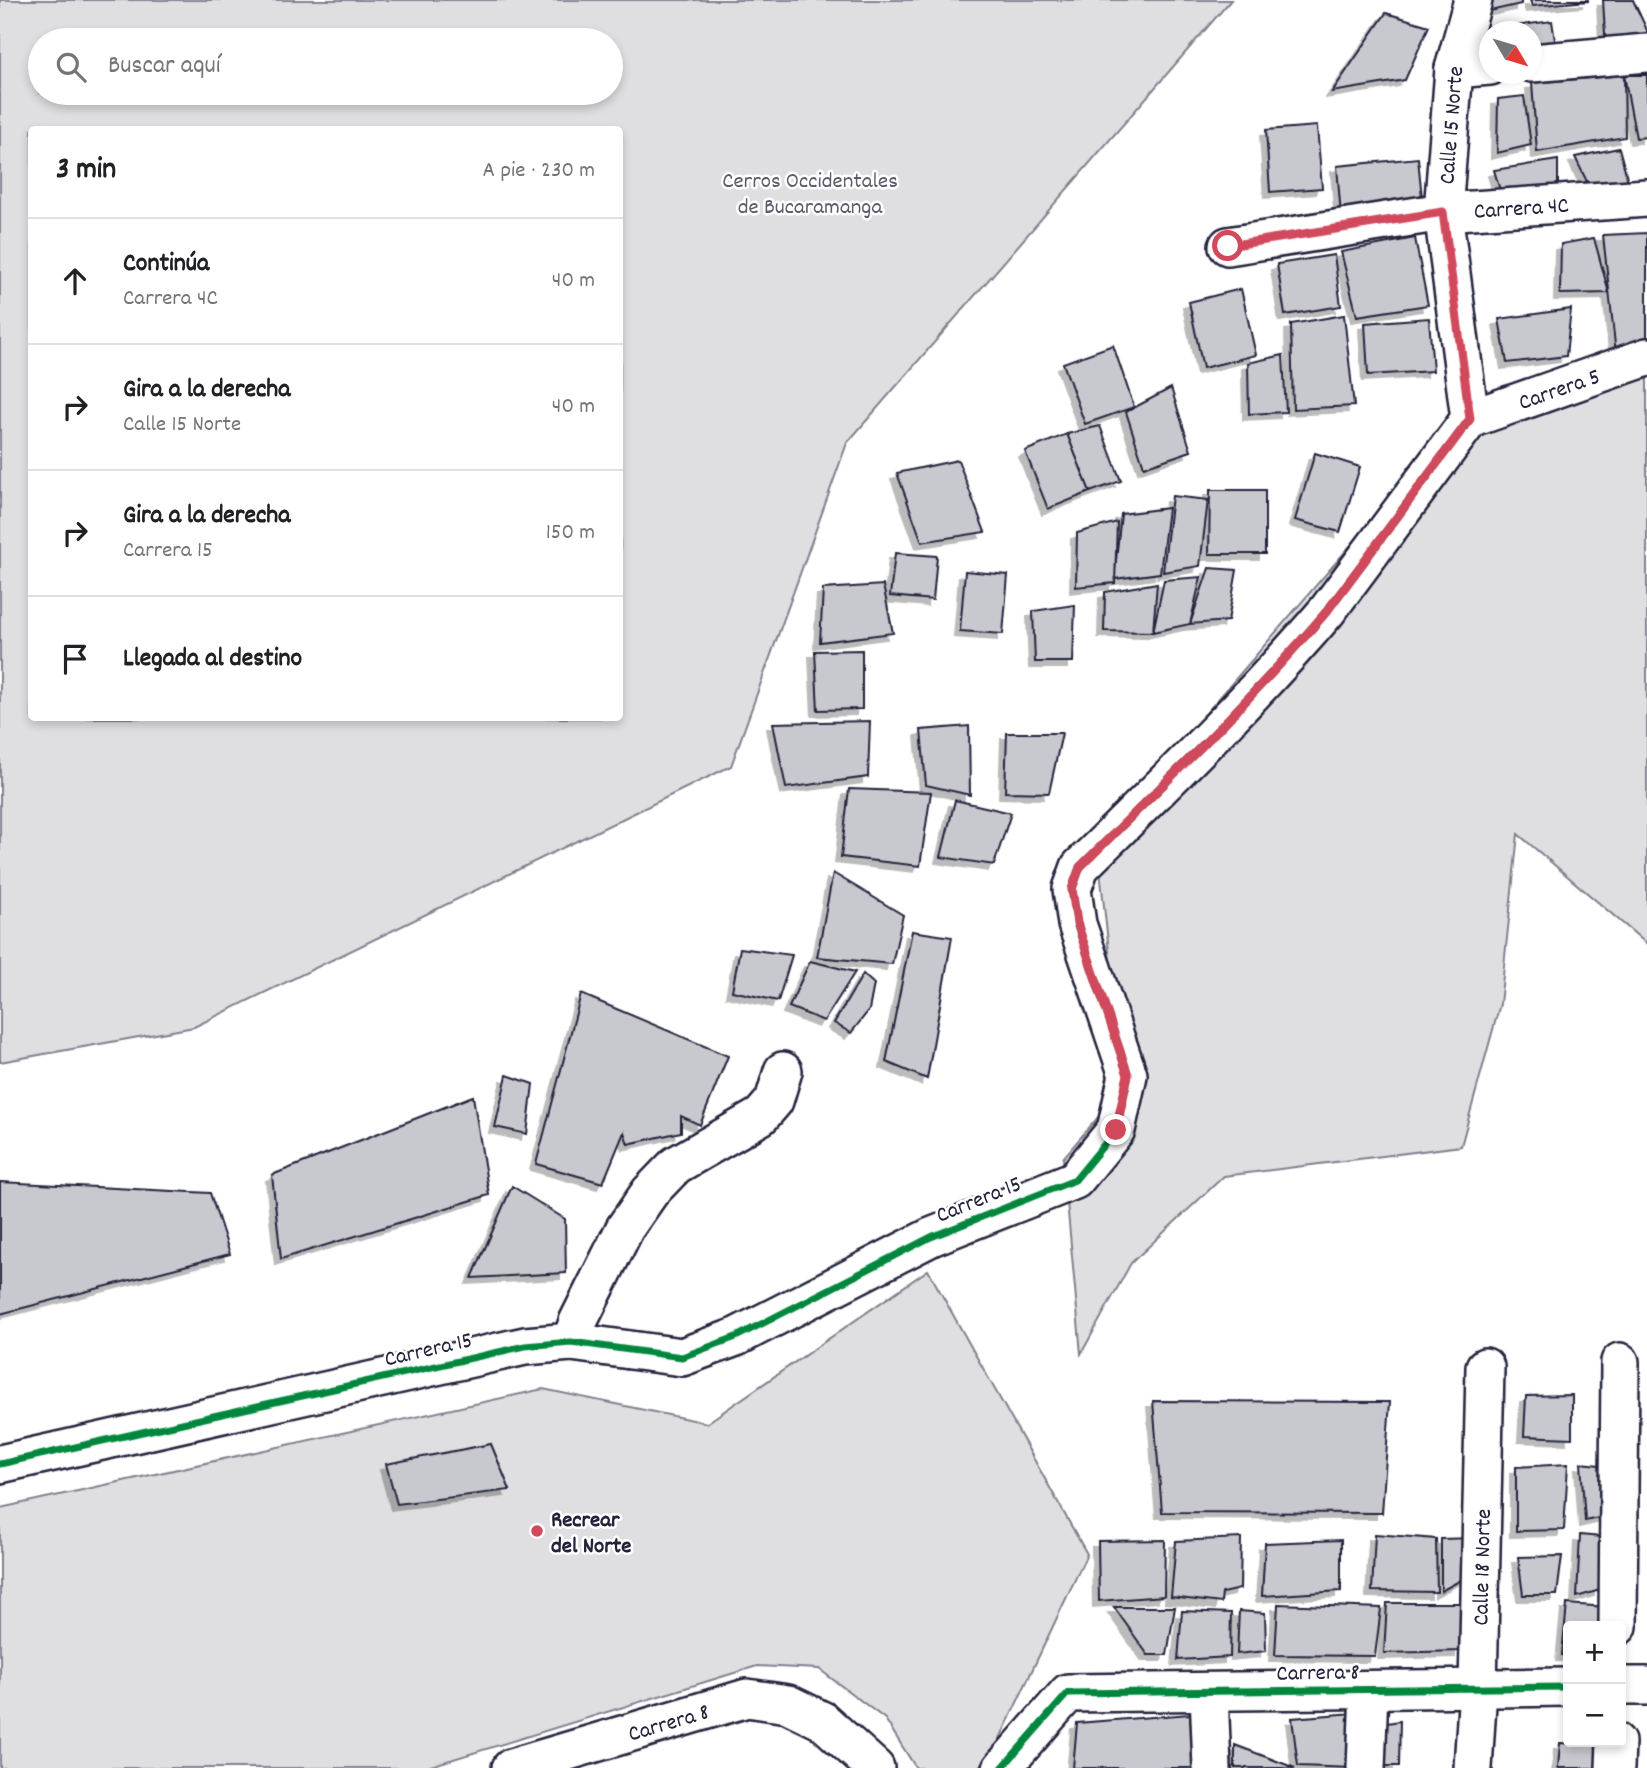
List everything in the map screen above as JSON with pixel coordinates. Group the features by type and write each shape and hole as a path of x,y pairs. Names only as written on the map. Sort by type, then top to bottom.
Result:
{"street":[{"name":"Calle 15 Norte","path":"1470,419 1443,212 1472,68 1473,0"},
{"path":"1542,62 1647,53"},
{"name":"Carrera 4C","path":"1228,246 1443,212 1647,198"},
{"name":"Carrera 5","path":"1470,419 1647,356"},
{"name":"Carrera 15","path":"0,1464 525,1346 571,1342 682,1357 736,1337 931,1237 1075,1180 1116,1130 1128,1075 1077,923 1072,889 1080,867 1212,737 1308,634 1470,419"},
{"path":"571,1342 578,1322 625,1228 650,1192 676,1165 761,1116 774,1101 783,1071"},
{"path":"1618,1621 1620,1362"},
{"name":"Calle 18 Norte","path":"1474,1768 1485,1367"},
{"path":"1626,1686 1647,1686"},
{"name":"Carrera 8","path":"1002,1768 1068,1693 1563,1687"},
{"path":"1366,1768 1369,1690"},
{"path":"1209,1692 1212,1768"},
{"name":"Carrera 8","path":"511,1768 747,1698 788,1704 823,1721 875,1768"},
{"path":"1615,1768 1616,1747"}],"green space":[{"name":"Cerros Occidentales de Bucaramanga","path":"0,0 1231,0 847,443 731,766 194,1027 0,1062"},
{"path":"1647,379 1647,944 1518,834 1500,1004 1461,1146 1224,1176 1131,1263 1081,1354 1063,1158 1124,1087 1097,843 1467,410"},
{"name":"Recrear del Norte","path":"928,1270 1087,1554 997,1745 979,1768 916,1768 885,1719 819,1669 757,1666 424,1768 0,1768 0,1508 543,1389 707,1423"}],"building":[{"path":"1480,0 1521,0 1521,4 1477,14"},
{"path":"1530,0 1588,0 1588,1 1532,6"},
{"path":"1603,0 1633,0 1647,30 1647,45 1606,51"},
{"path":"1386,13 1429,26 1405,80 1332,92"},
{"path":"1552,21 1557,53 1542,55 1542,22"},
{"path":"1624,75 1647,75 1647,137 1636,138"},
{"path":"1624,75 1625,137 1537,152 1532,84"},
{"path":"1524,96 1531,145 1497,153 1498,99"},
{"path":"1317,126 1322,188 1270,192 1266,130"},
{"path":"1619,148 1628,181 1590,188 1575,157"},
{"path":"1418,158 1423,208 1341,216 1337,166"},
{"path":"1558,160 1558,194 1504,204 1494,170"},
{"path":"1647,233 1647,343 1616,354 1603,235"},
{"path":"1415,238 1428,305 1357,316 1341,252"},
{"path":"1594,238 1609,293 1560,294 1561,244"},
{"path":"1334,255 1341,306 1285,315 1277,264"},
{"path":"1241,289 1256,355 1203,368 1189,302"},
{"path":"1571,309 1566,356 1507,363 1499,319"},
{"path":"1344,315 1354,406 1293,409 1291,324"},
{"path":"1429,318 1433,371 1368,375 1365,323"},
{"path":"1113,345 1134,407 1085,424 1063,363"},
{"path":"1283,355 1286,412 1249,414 1248,363"},
{"path":"1171,388 1191,451 1144,467 1126,412"},
{"path":"1100,426 1121,481 1090,492 1067,434"},
{"path":"1067,434 1090,492 1048,509 1025,451"},
{"path":"1315,453 1360,467 1340,532 1295,520"},
{"path":"958,460 985,532 922,542 897,473"},
{"path":"1210,490 1265,490 1265,554 1209,554"},
{"path":"1172,496 1208,500 1200,566 1163,572"},
{"path":"1168,508 1160,573 1114,579 1121,514"},
{"path":"1117,522 1115,583 1076,587 1077,533"},
{"path":"895,553 937,556 933,600 890,596"},
{"path":"1209,568 1237,570 1228,621 1190,624"},
{"path":"965,571 1008,575 1003,634 960,631"},
{"path":"1201,577 1190,624 1153,632 1164,580"},
{"path":"1157,583 1153,632 1104,631 1105,592"},
{"path":"883,585 893,633 820,642 823,589"},
{"path":"1075,605 1073,662 1035,662 1033,611"},
{"path":"862,650 862,709 818,710 815,651"},
{"path":"870,721 868,777 786,788 773,723"},
{"path":"969,726 970,795 926,785 921,730"},
{"path":"1007,733 1062,733 1049,793 1005,792"},
{"path":"849,789 931,792 920,866 841,857"},
{"path":"955,800 1011,813 994,865 941,857"},
{"path":"833,873 903,915 892,964 817,957"},
{"path":"912,931 952,937 927,1079 886,1062"},
{"path":"740,948 792,955 778,1001 732,991"},
{"path":"810,961 855,972 824,1021 789,1007"},
{"path":"863,974 874,984 869,1010 851,1033 834,1023"},
{"path":"581,994 728,1056 700,1125 681,1116 681,1132 628,1144 624,1132 603,1183 536,1164"},
{"path":"507,1075 533,1084 527,1134 495,1127"},
{"path":"473,1096 489,1195 281,1259 272,1175"},
{"path":"0,1182 210,1193 230,1254 0,1314"},
{"path":"512,1186 565,1219 566,1273 472,1278"},
{"path":"1572,1395 1572,1438 1524,1436 1526,1396"},
{"path":"1153,1401 1390,1402 1382,1513 1162,1512"},
{"path":"491,1444 510,1490 397,1504 386,1464"},
{"path":"1581,1463 1609,1466 1607,1516 1585,1521"},
{"path":"1568,1464 1564,1530 1516,1531 1516,1467"},
{"path":"1375,1534 1436,1539 1437,1592 1372,1591"},
{"path":"1580,1535 1601,1537 1600,1590 1577,1597"},
{"path":"1241,1538 1240,1589 1222,1593 1221,1603 1171,1597 1176,1541"},
{"path":"1473,1538 1465,1578 1441,1591 1441,1539"},
{"path":"1165,1540 1164,1596 1099,1601 1098,1541"},
{"path":"1341,1540 1341,1591 1262,1596 1265,1543"},
{"path":"1562,1556 1557,1595 1523,1595 1518,1557"},
{"path":"1387,1603 1461,1603 1461,1651 1384,1653"},
{"path":"1278,1604 1381,1608 1375,1656 1275,1655"},
{"path":"1567,1604 1606,1607 1601,1621 1565,1621"},
{"path":"1114,1607 1175,1607 1167,1655 1148,1655"},
{"path":"1182,1611 1231,1613 1230,1657 1178,1660"},
{"path":"1239,1611 1265,1613 1266,1651 1237,1654"},
{"path":"1354,1713 1354,1768 1298,1766 1292,1718"},
{"path":"1190,1714 1194,1768 1073,1768 1077,1723"},
{"path":"1400,1721 1399,1766 1373,1766 1374,1725"},
{"path":"1560,1743 1563,1743 1563,1747 1599,1747 1598,1768 1558,1768"},
{"path":"1235,1745 1295,1768 1235,1768"}],"cycle path":[{"path":"0,1464 525,1346 571,1342 682,1357 736,1337 931,1237 1075,1180 1116,1130 1128,1075 1077,924 1072,889 1080,867 1237,709 1327,611 1470,419"},
{"path":"1002,1768 1068,1693 1563,1687"}],"place":[{"name":"Recrear del Norte","path":"537,1531"}],"route":[{"path":"1116,1130 1128,1075 1077,923 1072,889 1080,867 1212,737 1308,634 1470,419 1443,212 1228,246"}]}
